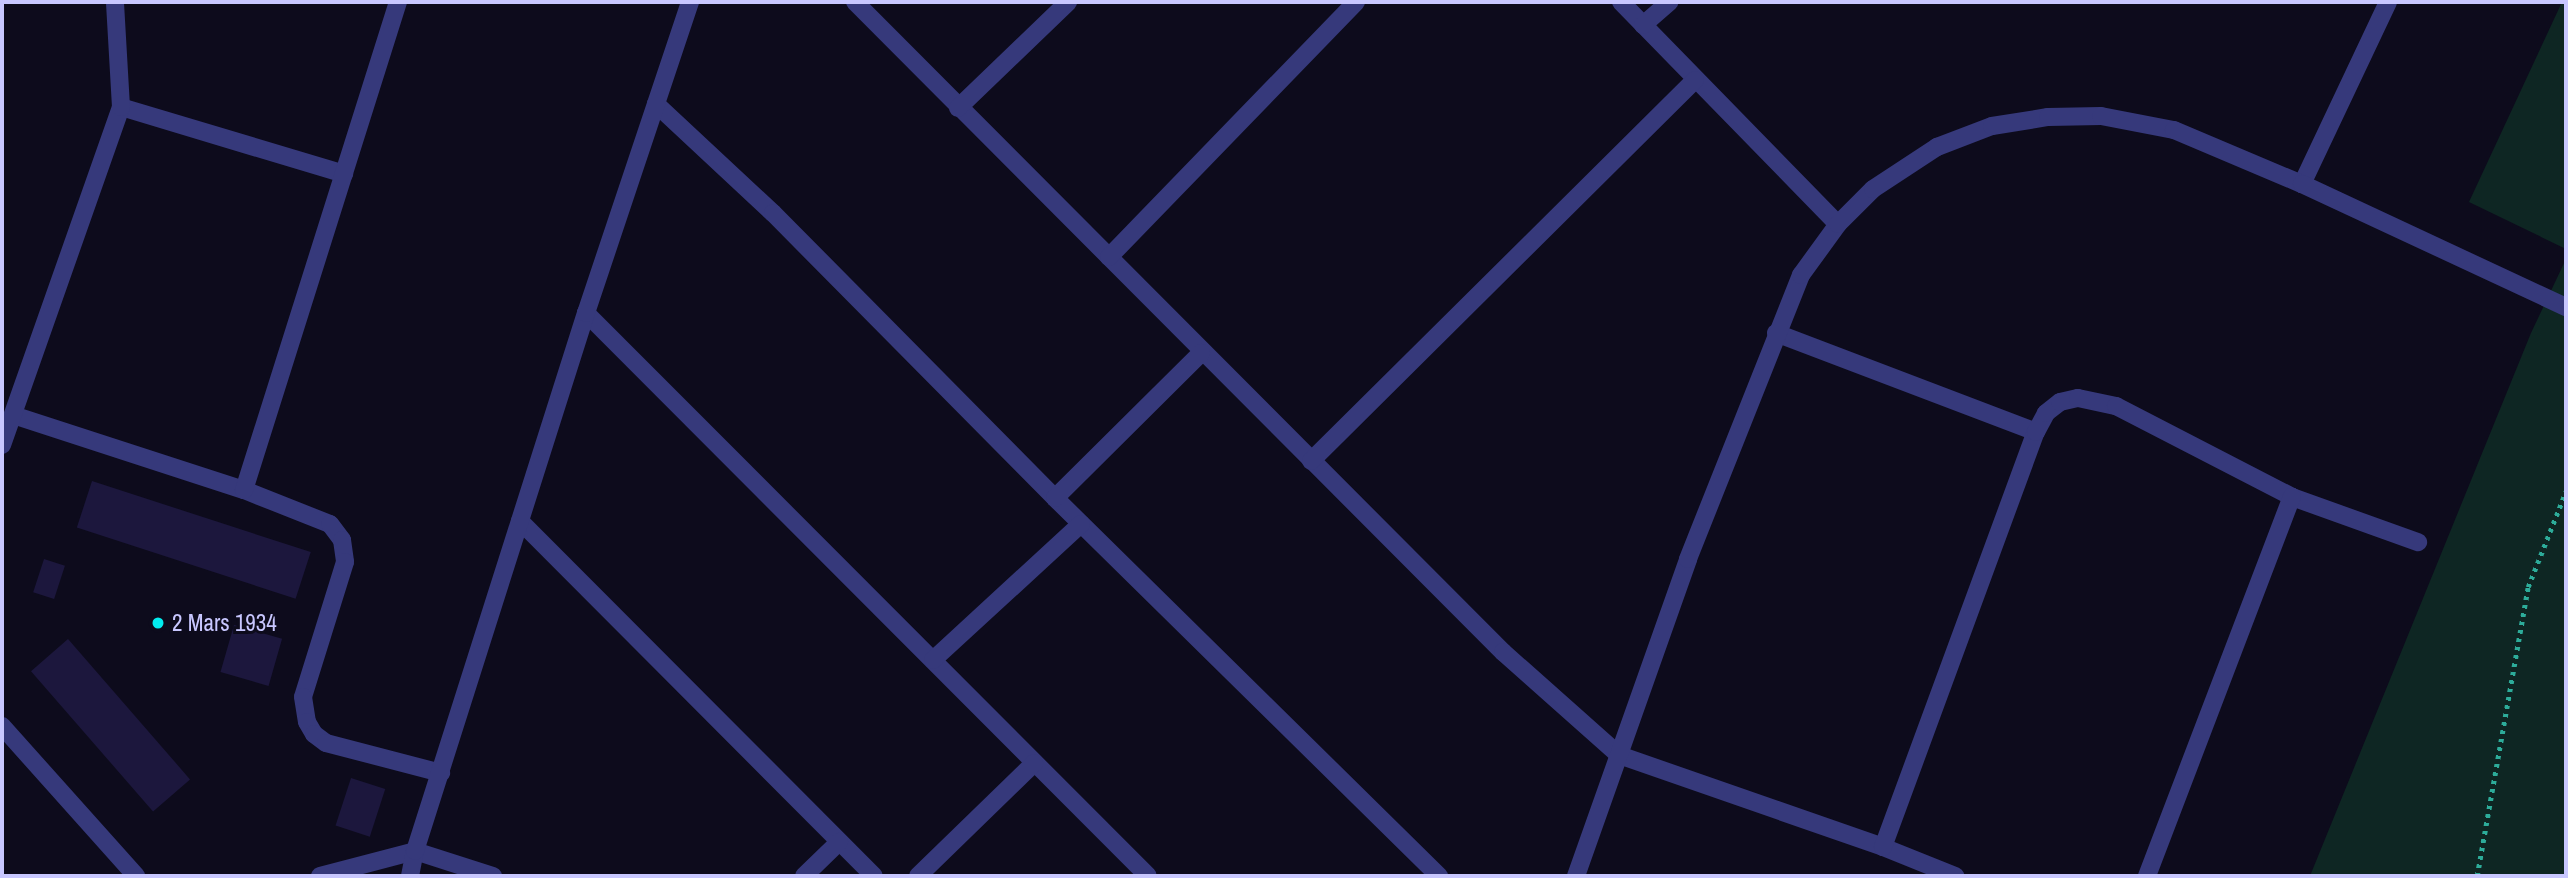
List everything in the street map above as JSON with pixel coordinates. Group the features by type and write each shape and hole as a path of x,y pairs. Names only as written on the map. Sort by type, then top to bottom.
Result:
{"street":[{"path":"2,445 121,107 115,2"},
{"path":"244,490 398,2"},
{"path":"410,876 415,851 586,313 690,2"},
{"path":"855,2 1201,353 1503,652 1619,755 1883,847 1955,876"},
{"path":"958,108 1068,2"},
{"path":"1109,257 1356,2"},
{"path":"1621,2 1838,224"},
{"path":"1643,25 1669,2"},
{"path":"2302,184 2388,2"},
{"path":"1311,461 1695,80"},
{"path":"656,104 773,214 1081,524 1439,876"},
{"path":"121,107 344,174"},
{"path":"1576,876 1688,559 1801,275 1838,224 1873,189 1937,147 1992,126 2049,117 2101,116 2174,130 2302,184 2566,307"},
{"path":"586,313 1148,876"},
{"path":"1776,334 2036,432"},
{"path":"1055,498 1201,353"},
{"path":"1883,847 2036,432 2046,413 2060,402 2078,398 2116,406 2292,497 2418,541"},
{"path":"13,415 244,490 330,524 338,531 346,552 303,697 307,722 314,734 326,743 441,773"},
{"path":"2147,876 2292,497"},
{"path":"520,520 874,876"},
{"path":"933,660 1081,524"},
{"path":"2,726 136,876"},
{"path":"918,876 1034,762"},
{"path":"804,876 839,842"},
{"path":"320,876 415,851 493,876"}],"path":[{"path":"2477,876 2528,587 2566,491"}],"green space":[{"path":"2562,2 2566,2 2566,249 2469,202"},
{"path":"2566,259 2566,876 2310,876 2531,333"}],"building":[{"path":"92,481 311,552 296,599 77,528"},
{"path":"44,559 65,566 54,599 33,592"},
{"path":"234,625 282,639 269,686 220,672"},
{"path":"68,639 190,779 153,812 31,671"},
{"path":"351,778 385,789 370,837 336,826"}],"place":[{"name":"2 Mars 1934","path":"158,623"}]}
